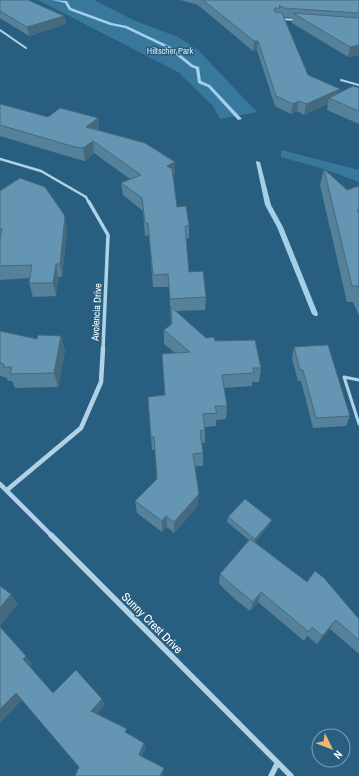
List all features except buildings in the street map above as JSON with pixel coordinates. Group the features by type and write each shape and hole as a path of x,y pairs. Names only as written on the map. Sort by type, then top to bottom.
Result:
{"street":[{"path":"275,18 298,20"},
{"path":"0,30 26,48"},
{"path":"341,80 359,85"},
{"name":"Avolencia Drive","path":"0,159 42,171 86,197 108,235 101,382 80,428 7,490"},
{"name":"Sunny Crest Drive","path":"0,484 277,764 291,776"},
{"path":"271,776 277,764"}],"lane":[{"path":"359,380 344,377 358,415 359,424"}],"green space":[{"name":"Hiltscher Park","path":"38,0 94,0 133,20 178,37 198,50 257,112 220,119 213,106 178,72"},
{"path":"281,150 359,170 359,182 324,169 281,157"}],"waterway":[{"path":"54,0 66,2 70,9 111,24 126,27 170,48 192,66 198,68 199,82 209,86 240,119"},
{"path":"258,162 268,205 280,227 315,314"}]}
